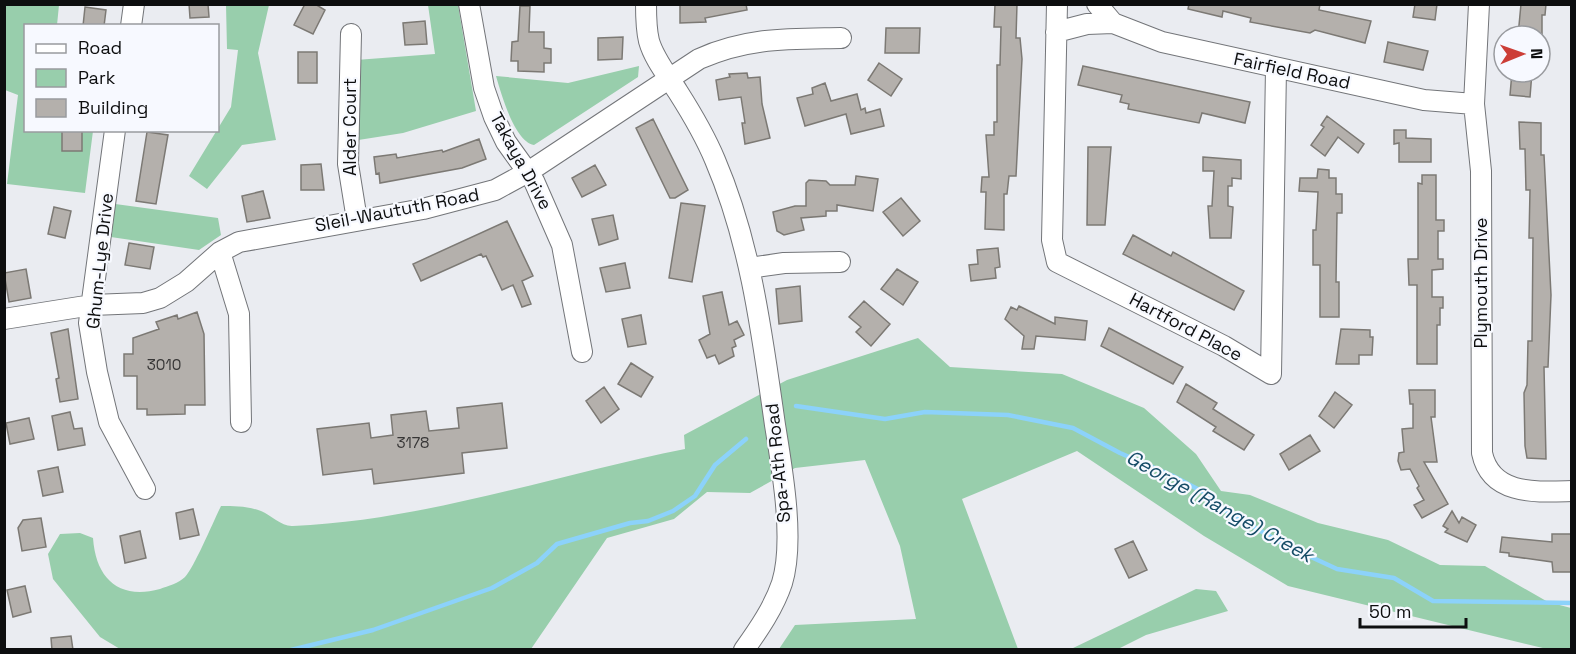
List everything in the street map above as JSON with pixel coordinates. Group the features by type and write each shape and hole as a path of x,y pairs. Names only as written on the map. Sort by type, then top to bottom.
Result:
{"street":[{"path":"130,24 134,4"},
{"name":"Takaya Drive","path":"469,4 484,88 494,117 506,142 528,172 545,201 562,245 582,352"},
{"name":"Spa-Ath Road","path":"646,4 649,41 697,121 730,195 750,268 780,453 786,526 782,582 766,619 744,650"},
{"name":"Hartford Place","path":"1057,4 1052,240 1056,262 1213,340 1271,374 1276,68"},
{"name":"Fairfield Road","path":"1097,4 1113,23"},
{"name":"Plymouth Drive","path":"1479,4 1474,104 1481,171 1480,437 1484,464 1495,478 1512,487 1537,492 1572,491"},
{"name":"Fairfield Road","path":"1056,32 1087,24 1113,23 1162,42 1276,68 1424,100 1474,104"},
{"name":"Alder Court","path":"351,34 347,154 357,220"},
{"name":"Sleil-Waututh Road","path":"4,319 92,305 143,303 160,298 186,282 220,252 250,239 466,199 503,186 528,172 669,77 699,59 726,47 750,41 841,38"},
{"name":"Ghum-Lye Drive","path":"115,132 89,323 107,412 145,489"},
{"path":"220,252 239,314 241,422"},
{"path":"750,268 784,263 840,262"}],"green space":[{"path":"5,5 59,5 57,24 24,24 24,132 93,132 85,193 7,184 18,95 5,90"},
{"path":"226,5 269,5 258,53 276,140 242,145 207,189 189,176 216,132 219,132 219,127 231,107 238,50 227,49"},
{"path":"428,5 458,5 476,111 403,133 352,141 356,60 435,54"},
{"path":"639,66 638,77 534,145 520,135 515,126 496,76 568,83"},
{"path":"108,203 218,218 221,235 199,250 104,236"},
{"path":"918,338 950,367 1062,374 1144,408 1196,454 1221,491 1250,495 1318,523 1388,540 1440,565 1485,566 1548,602 1571,608 1571,649 1547,649 1288,586 1204,536 1077,451 962,499 1018,649 779,649 795,625 916,619 900,546 865,460 795,468 750,493 707,492 674,519 607,538 531,649 120,649 100,637 53,579 48,554 60,534 80,533 93,538 99,565 112,583 122,589 145,592 160,589 185,577 199,554 221,506 256,509 289,526 343,522 442,506 685,449 684,435 787,380"},
{"path":"1196,589 1216,591 1228,611 1146,635 1118,649 1071,649"}],"building":[{"path":"189,4 208,4 209,17 190,18"},
{"path":"305,4 315,4 325,10 313,34 294,25"},
{"path":"680,4 746,4 747,10 705,18 706,22 680,23"},
{"path":"995,4 1017,4 1016,38 1020,38 1022,59 1016,176 1009,176 1007,194 1004,194 1004,230 985,229 986,192 981,192 982,177 989,177 986,135 994,135 994,122 997,122 997,65 1000,65 1001,27 994,27"},
{"path":"1189,4 1320,4 1319,10 1371,21 1365,43 1315,30 1310,33 1250,22 1251,18 1223,11 1222,17 1188,9"},
{"path":"1415,4 1437,4 1435,20 1413,17"},
{"path":"1521,4 1546,4 1542,24 1519,24"},
{"path":"520,6 530,6 529,32 544,32 544,48 551,49 551,63 544,63 544,72 518,71 518,61 511,61 512,42 518,41"},
{"path":"85,7 106,10 104,24 83,24"},
{"path":"425,21 427,44 405,45 403,23"},
{"path":"886,28 920,28 919,53 885,53"},
{"path":"623,37 622,59 598,60 598,38"},
{"path":"1388,42 1428,51 1423,70 1384,62"},
{"path":"298,52 317,52 317,83 298,83"},
{"path":"879,63 902,79 891,96 868,80"},
{"path":"1083,66 1250,102 1245,123 1202,113 1199,123 1128,109 1129,104 1120,102 1122,95 1078,85"},
{"path":"747,73 748,78 760,77 762,104 770,138 745,144 741,97 719,100 716,80 730,77 729,74"},
{"path":"825,83 831,101 857,94 861,110 865,108 866,113 880,109 884,126 851,134 846,114 805,126 797,98 813,94 812,88"},
{"path":"1511,84 1531,84 1530,97 1510,95"},
{"path":"1327,116 1364,144 1358,153 1338,137 1325,156 1311,145 1324,127 1321,125"},
{"path":"653,119 688,190 675,198 670,198 636,128"},
{"path":"1519,122 1541,123 1541,155 1544,155 1551,295 1548,367 1544,367 1546,459 1527,458 1525,446 1524,393 1527,385 1528,341 1532,341 1533,238 1529,238 1530,190 1526,190 1525,149 1520,149"},
{"path":"1394,130 1406,130 1406,138 1431,139 1431,162 1399,162 1399,143 1394,144"},
{"path":"62,132 82,132 82,151 62,151"},
{"path":"147,132 168,135 156,204 136,201"},
{"path":"479,139 486,159 462,168 380,183 379,173 376,174 374,157 396,154 397,158 442,150 443,152"},
{"path":"1088,147 1111,147 1105,225 1087,225"},
{"path":"1203,157 1241,160 1241,179 1232,178 1232,186 1228,186 1228,206 1233,207 1231,238 1210,238 1208,206 1212,206 1214,171 1203,171"},
{"path":"321,164 324,190 301,190 301,165"},
{"path":"595,165 606,185 582,197 572,178"},
{"path":"1318,169 1329,170 1329,178 1336,178 1336,194 1342,194 1342,213 1337,213 1336,282 1339,282 1339,317 1320,317 1320,265 1313,265 1313,230 1316,230 1318,192 1299,191 1300,178 1317,178"},
{"path":"1422,175 1436,175 1436,220 1444,220 1444,231 1438,231 1438,259 1443,259 1443,269 1432,270 1432,297 1443,297 1443,308 1440,308 1440,325 1437,325 1437,364 1417,364 1417,285 1409,285 1408,259 1418,259 1418,183 1422,184"},
{"path":"856,176 878,179 873,211 837,205 837,211 826,211 826,216 801,218 804,230 784,235 777,231 773,212 795,206 806,206 806,183 809,180 826,181 830,185 855,185"},
{"path":"263,191 270,218 247,222 242,196"},
{"path":"901,198 920,221 903,236 883,212"},
{"path":"681,203 705,206 692,282 669,278"},
{"path":"54,207 71,211 65,238 48,234"},
{"path":"613,215 618,239 599,245 592,219"},
{"path":"507,221 533,276 522,281 531,304 522,307 513,285 502,290 486,256 483,257 481,254 421,281 413,264"},
{"path":"1133,235 1171,256 1173,252 1244,291 1234,310 1123,254"},
{"path":"129,243 154,247 150,269 125,265"},
{"path":"998,248 1000,267 995,268 996,278 971,281 969,265 978,264 977,250"},
{"path":"625,263 630,288 606,292 600,268"},
{"path":"26,269 31,298 9,302 4,273"},
{"path":"897,269 918,282 903,305 881,289"},
{"path":"800,286 802,321 779,324 776,289"},
{"path":"722,292 729,325 737,321 744,335 734,340 736,346 732,348 734,356 719,364 715,355 707,358 699,340 710,334 703,296"},
{"path":"864,301 890,324 871,346 856,332 861,327 849,317"},
{"path":"1019,306 1055,324 1055,317 1087,321 1085,340 1036,336 1034,349 1022,349 1024,336 1005,319 1011,307 1017,310"},
{"path":"197,312 204,334 205,405 185,405 185,414 147,415 147,409 137,409 137,376 124,376 124,354 133,354 133,338 159,329 156,322 177,315 178,319"},
{"path":"641,315 646,344 628,347 622,319"},
{"path":"1109,328 1183,367 1173,384 1101,346"},
{"path":"68,329 78,399 60,402 56,379 59,378 51,333"},
{"path":"1341,329 1370,330 1370,337 1373,337 1372,355 1359,355 1359,364 1336,364"},
{"path":"631,363 653,377 641,397 618,384"},
{"path":"1186,384 1217,403 1213,409 1254,435 1244,450 1213,431 1216,427 1177,402"},
{"path":"604,387 619,409 601,423 586,401"},
{"path":"1409,390 1435,390 1435,417 1431,417 1437,462 1424,462 1448,504 1422,518 1414,505 1424,500 1417,488 1419,486 1410,469 1401,470 1398,461 1399,453 1404,452 1402,429 1413,428 1413,404 1410,404"},
{"path":"1335,392 1352,405 1334,428 1319,416"},
{"path":"502,403 507,448 462,453 464,473 374,484 372,469 323,475 317,429 369,423 371,438 393,435 391,415 426,411 429,431 459,428 457,408"},
{"path":"70,412 74,429 82,428 85,445 58,450 52,416"},
{"path":"29,418 34,439 10,444 6,423"},
{"path":"1310,435 1320,451 1289,470 1280,454"},
{"path":"58,467 63,492 43,496 38,471"},
{"path":"193,509 199,535 180,539 176,513"},
{"path":"1452,511 1459,523 1462,517 1476,525 1467,542 1445,532 1448,529 1443,526"},
{"path":"41,518 46,547 22,551 18,528 23,520"},
{"path":"140,531 146,558 125,563 120,536"},
{"path":"1552,534 1572,534 1572,572 1553,572 1552,562 1509,556 1509,553 1500,552 1502,537 1552,542"},
{"path":"1133,541 1147,570 1129,578 1115,549"},
{"path":"25,586 31,612 13,617 7,590"},
{"path":"71,636 73,650 52,650 51,638"}],"waterway":[{"name":"George (Range) Creek","path":"796,406 885,419 925,412 1008,415 1073,428 1207,494 1223,509 1283,544 1337,569 1394,578 1433,601 1572,603"},
{"name":"George (Range) Creek","path":"291,650 373,630 492,588 537,563 557,544 630,523 648,521 673,511 695,496 715,465 746,439"}]}
